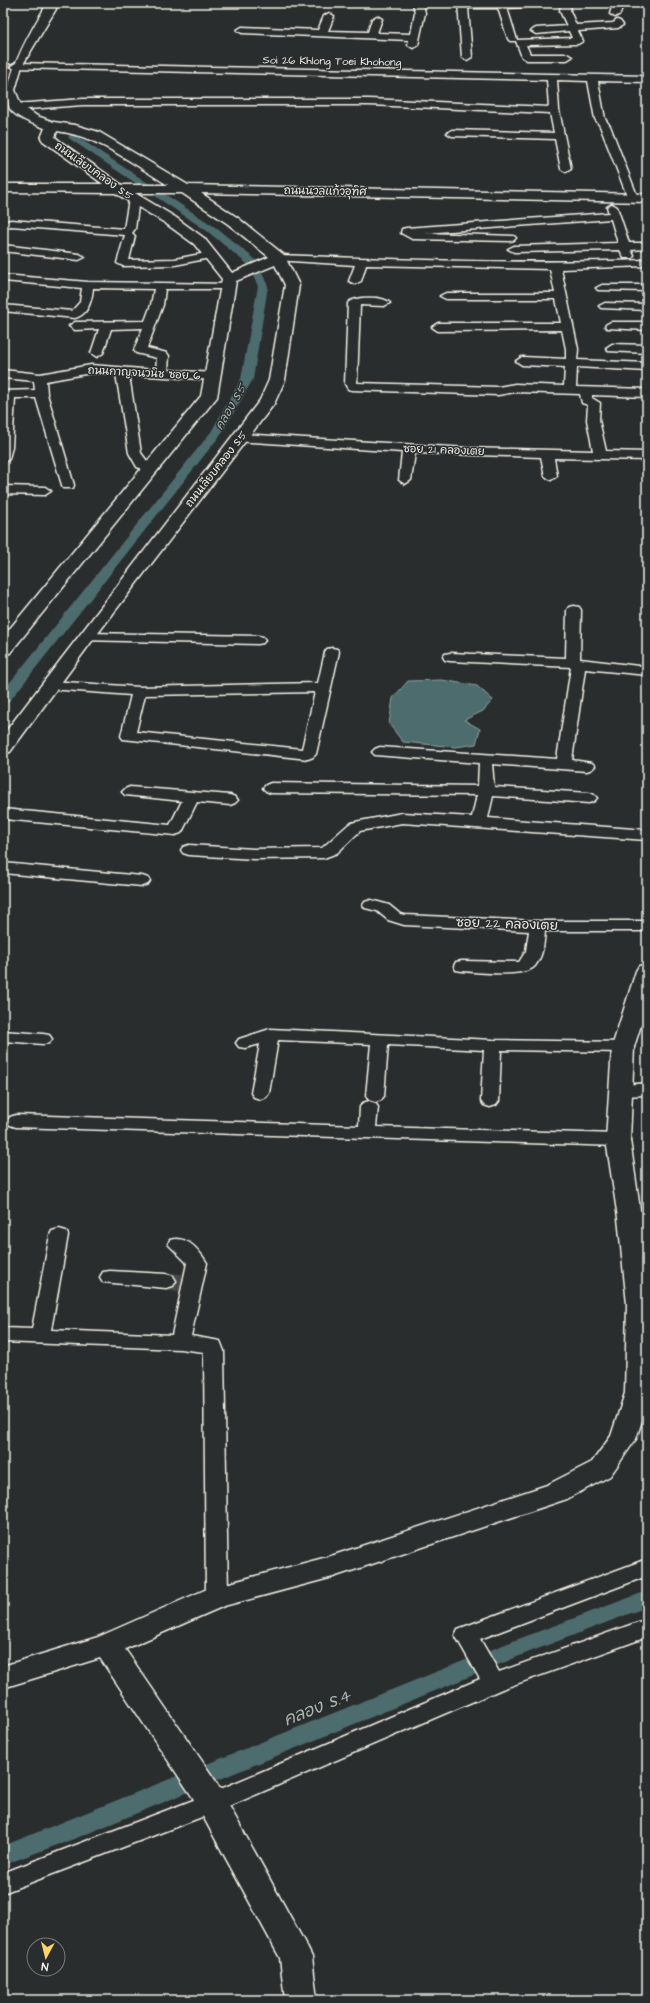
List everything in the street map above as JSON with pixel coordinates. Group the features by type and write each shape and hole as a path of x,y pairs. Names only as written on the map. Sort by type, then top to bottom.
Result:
{"street":[{"path":"49,3 50,9 7,66 6,90 14,107 83,102 369,102 554,110"},
{"path":"242,30 372,35 414,41 420,13 418,3"},
{"path":"566,3 565,11 578,41 520,42 527,57 567,56"},
{"path":"536,31 618,25 616,18 618,3"},
{"path":"467,58 464,4 502,6 523,5"},
{"path":"502,6 512,34 523,31"},
{"path":"322,33 329,16"},
{"path":"372,35 377,19"},
{"path":"269,31 273,21"},
{"path":"558,42 567,56 573,76"},
{"name":"Soi 26 Khlong Toei Khohong","path":"7,66 552,77 573,76 647,79"},
{"path":"552,77 554,110 566,169"},
{"path":"592,77 600,122 605,126 640,198"},
{"path":"283,102 285,114"},
{"name":"ถนนเลียบคลอง ร.5","path":"3,748 86,637 268,401 278,380 292,285 279,258 232,221 185,189 94,135 75,129 52,126 32,119 14,107"},
{"name":"ถนนเลียบคลอง ร.5","path":"52,126 48,138 118,189 170,220 199,241 211,255 229,283"},
{"path":"452,133 560,136"},
{"name":"ถนนนวลแก้วอุทิศ","path":"3,188 185,189 640,198"},
{"path":"3,225 11,223 127,232 130,229 134,199"},
{"path":"510,238 412,236 406,233 406,231 507,225 613,212 631,263"},
{"path":"507,225 510,238 521,265"},
{"path":"130,236 123,263 175,262 211,255"},
{"path":"514,249 647,246"},
{"path":"3,248 80,256"},
{"path":"3,278 88,285 160,286 229,283 279,258 412,264 555,266 647,263"},
{"path":"355,281 361,262"},
{"path":"555,266 572,349 570,390"},
{"path":"3,649 9,634 151,468 209,397 229,283"},
{"path":"3,318 7,308 75,316 86,303 88,285"},
{"path":"160,286 157,305 140,350 163,356 162,373"},
{"path":"602,288 647,288"},
{"path":"446,296 562,296"},
{"path":"384,303 359,301 354,303 352,386 498,391 515,388 647,393"},
{"path":"605,306 647,307"},
{"path":"75,326 150,324"},
{"path":"97,353 106,325"},
{"path":"438,327 567,326"},
{"path":"611,326 647,326"},
{"path":"612,348 647,349"},
{"path":"522,361 647,367"},
{"name":"ถนนกาญจนวนิช ซอย 6","path":"3,374 40,378 91,369 213,377"},
{"path":"122,371 135,453 142,464 151,468"},
{"path":"40,378 41,394 68,485"},
{"path":"586,391 586,400 594,403 592,420 600,455"},
{"path":"3,459 5,447 6,395 41,394"},
{"name":"ซอย 21 คลองเตย","path":"240,438 409,449 647,456"},
{"path":"405,480 409,449"},
{"path":"547,453 551,476"},
{"path":"3,490 45,490"},
{"path":"564,764 576,663 574,610"},
{"path":"86,637 258,640"},
{"path":"139,691 128,736 308,754 332,652"},
{"path":"450,657 576,663 647,671"},
{"path":"50,685 139,691 323,687"},
{"path":"380,752 587,766"},
{"path":"479,822 486,791 485,765"},
{"path":"271,788 486,791 589,798"},
{"path":"130,792 230,800"},
{"path":"3,814 175,830 192,796"},
{"path":"189,850 310,855 324,853 330,850 355,827 402,818 479,822 647,835"},
{"path":"3,868 142,880"},
{"name":"ซอย 22 คลองเตย","path":"371,905 383,908 394,917 404,920 538,926 647,926"},
{"path":"462,966 526,967 531,961 538,926"},
{"path":"3,1677 106,1645 217,1597 333,1566 557,1492 601,1469 623,1439 638,1393 644,1304 639,1217 618,1140 623,1047 647,971"},
{"path":"245,1043 270,1034 493,1045 623,1047"},
{"path":"260,1093 270,1034"},
{"path":"3,1036 43,1039"},
{"path":"367,1133 380,1040"},
{"path":"490,1101 493,1045"},
{"path":"621,1090 647,1089"},
{"path":"16,1121 618,1140"},
{"path":"40,1336 59,1235"},
{"path":"177,1244 191,1254 197,1263 180,1283 180,1342"},
{"path":"110,1277 180,1283"},
{"path":"3,1335 180,1342 213,1346 217,1597"},
{"path":"490,1676 466,1635 647,1567"},
{"path":"3,1883 490,1676 647,1628"},
{"path":"106,1645 208,1796 296,1957 301,2000"}],"water":[{"path":"442,680 477,686 493,700 483,711 464,720 480,729 476,744 456,747 403,742 389,724 393,698 408,681"}],"waterway":[{"name":"คลอง ร.5","path":"3,700 216,433 247,379 263,286 252,262 211,229 73,137"},
{"name":"คลอง ร.4","path":"3,1856 71,1830 520,1647 647,1599"}],"tunnel":[{"path":"166,1281 182,1283"}]}
